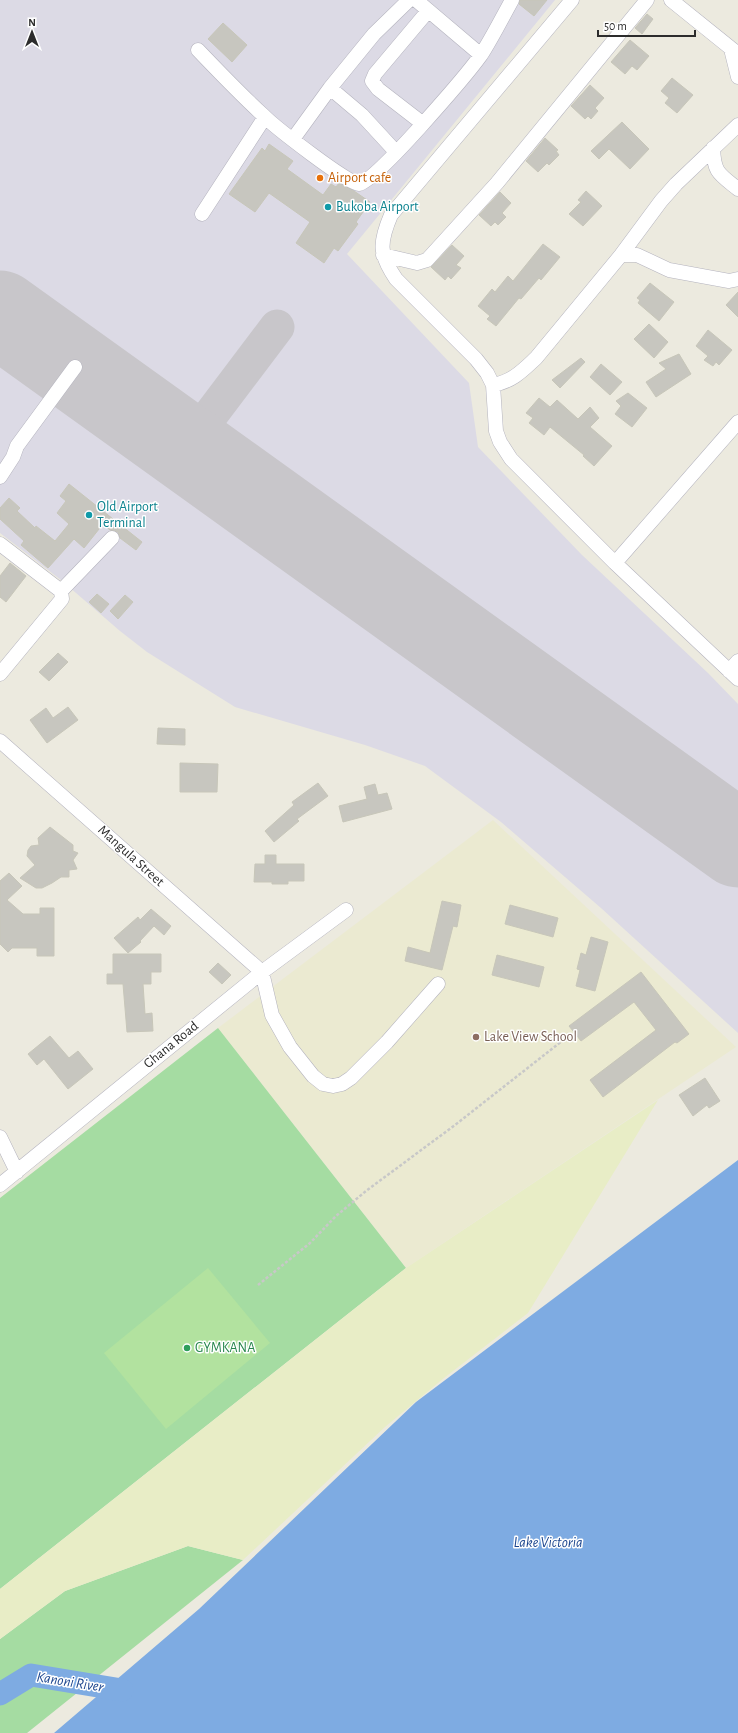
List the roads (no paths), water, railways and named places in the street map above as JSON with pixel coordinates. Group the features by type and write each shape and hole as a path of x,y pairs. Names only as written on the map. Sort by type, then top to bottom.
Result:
{"street":[{"path":"293,139 330,88 374,34 408,0"},
{"path":"416,0 481,55"},
{"path":"198,50 265,117 352,183 360,184 366,182 396,152 452,91 481,55 512,0"},
{"path":"572,0 391,215 384,232 382,243 383,255 396,280 476,359 487,373 493,385 496,431 500,442 511,459 615,563 735,671"},
{"path":"383,255 417,263 427,260 497,183 647,0"},
{"path":"671,0 734,52 738,77"},
{"path":"422,123 378,90 372,81 375,74 428,11"},
{"path":"330,88 362,115 396,152"},
{"path":"202,214 265,117"},
{"path":"493,385 505,383 522,371 536,358 621,255 666,195 738,125"},
{"path":"713,148 714,164 717,171 738,189"},
{"path":"621,255 637,255 669,270 729,281 738,279"},
{"path":"0,477 17,446 75,367"},
{"path":"615,563 738,422"},
{"path":"61,591 112,538"},
{"path":"0,544 61,591 62,599 0,674"},
{"name":"Mangula Street","path":"0,741 262,972"},
{"name":"Ghana Road","path":"0,1185 262,972 346,910"},
{"path":"262,972 272,1015 290,1047 313,1076 323,1084 333,1086 342,1084 351,1078 387,1042 438,984"},
{"path":"0,1137 17,1172"}],"water":[{"name":"Lake Victoria","path":"738,1160 738,1733 54,1733 199,1609 416,1402"}],"waterway":[{"name":"Kanoni River","path":"0,1694 31,1675 122,1690"}],"place":[{"name":"Airport cafe","path":"320,178"},
{"name":"Bukoba Airport","path":"328,207"},
{"name":"Old Airport Terminal","path":"89,515"},
{"name":"Lake View School","path":"476,1037"},
{"name":"GYMKANA","path":"187,1348"}]}
